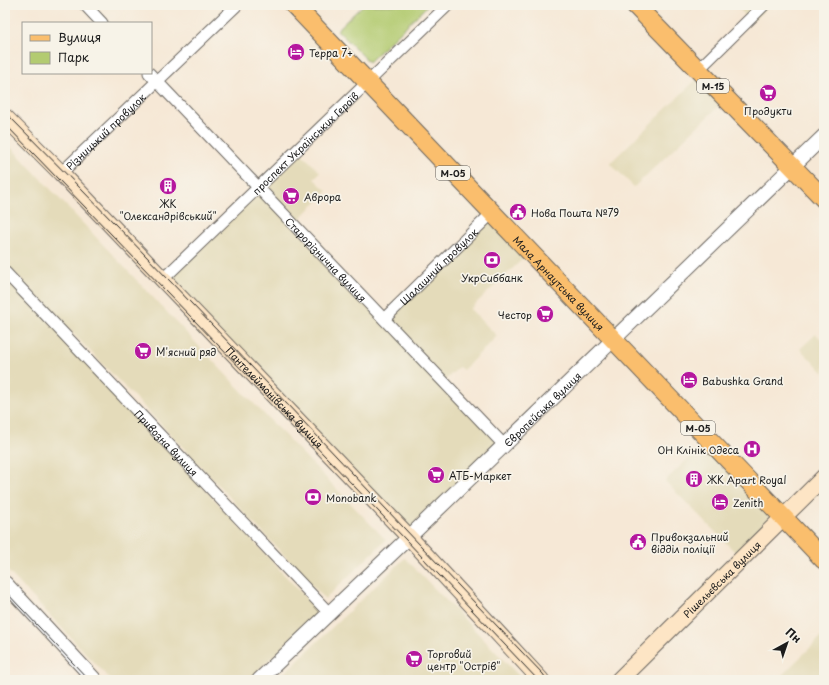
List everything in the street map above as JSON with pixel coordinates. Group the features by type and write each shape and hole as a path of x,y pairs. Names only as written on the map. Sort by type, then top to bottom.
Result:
{"main road":[{"name":"Мала Арнаутська вулиця","path":"294,5 824,560"},
{"name":"М-15","path":"635,5 824,200"},
{"name":"Пантелеймонівська вулиця","path":"5,117 61,173 409,537 541,680"},
{"name":"Рішельєвська вулиця","path":"619,680 824,477"}],"street":[{"path":"85,5 101,22"},
{"name":"Різницький провулок","path":"61,173 153,77 237,5"},
{"name":"проспект Українських Героїв","path":"162,280 448,5"},
{"path":"698,70 764,5"},
{"name":"Старорізнична вулиця","path":"153,77 504,445"},
{"name":"Європейська вулиця","path":"259,680 824,136"},
{"name":"Шалашний провулок","path":"384,319 492,213"},
{"name":"Привозна вулиця","path":"5,272 329,613"},
{"path":"5,583 95,680"}],"shaded area":[{"path":"735,5 770,5 752,22"},
{"path":"701,75 725,100 634,187 610,163"},
{"path":"5,141 232,381 386,540 325,599 174,438 5,263"},
{"path":"300,152 320,172 314,179 327,191 295,224 260,188"},
{"path":"258,190 504,445 408,536 165,281"},
{"path":"492,216 529,253 470,309 497,336 463,370 459,367 445,380 386,319"},
{"path":"5,274 319,612 248,680 111,680 5,568"},
{"path":"816,334 824,342 824,373 800,349"},
{"path":"707,440 781,516 741,558 665,481"},
{"path":"405,558 522,679 521,680 277,680"},
{"path":"824,634 824,680 777,680 819,639"}],"green space":[{"path":"363,5 427,6 369,62 337,30"}],"tram line":[{"path":"5,112 208,321 543,674 547,680"},
{"path":"5,124 406,540 538,680"},
{"path":"5,591 89,680"}],"place":[{"name":"Терра 7+","path":"296,52"},
{"name":"Продукти","path":"768,93"},
{"name":"ЖК \"Олександрівський\"","path":"168,186"},
{"name":"Аврора","path":"291,196"},
{"name":"Нова Пошта №79","path":"518,212"},
{"name":"УкрСиббанк","path":"492,260"},
{"name":"Честор","path":"545,314"},
{"name":"М'ясний ряд","path":"143,351"},
{"name":"Babushka Grand","path":"689,380"},
{"name":"ОН Клінік Одеса","path":"752,449"},
{"name":"АТБ-Маркет","path":"436,475"},
{"name":"ЖК Apart Royal","path":"694,479"},
{"name":"Monobank","path":"313,497"},
{"name":"Zenith","path":"720,502"},
{"name":"Привокзальний відділ поліції","path":"638,542"},
{"name":"Торговий центр \"Острів\"","path":"414,659"}]}
